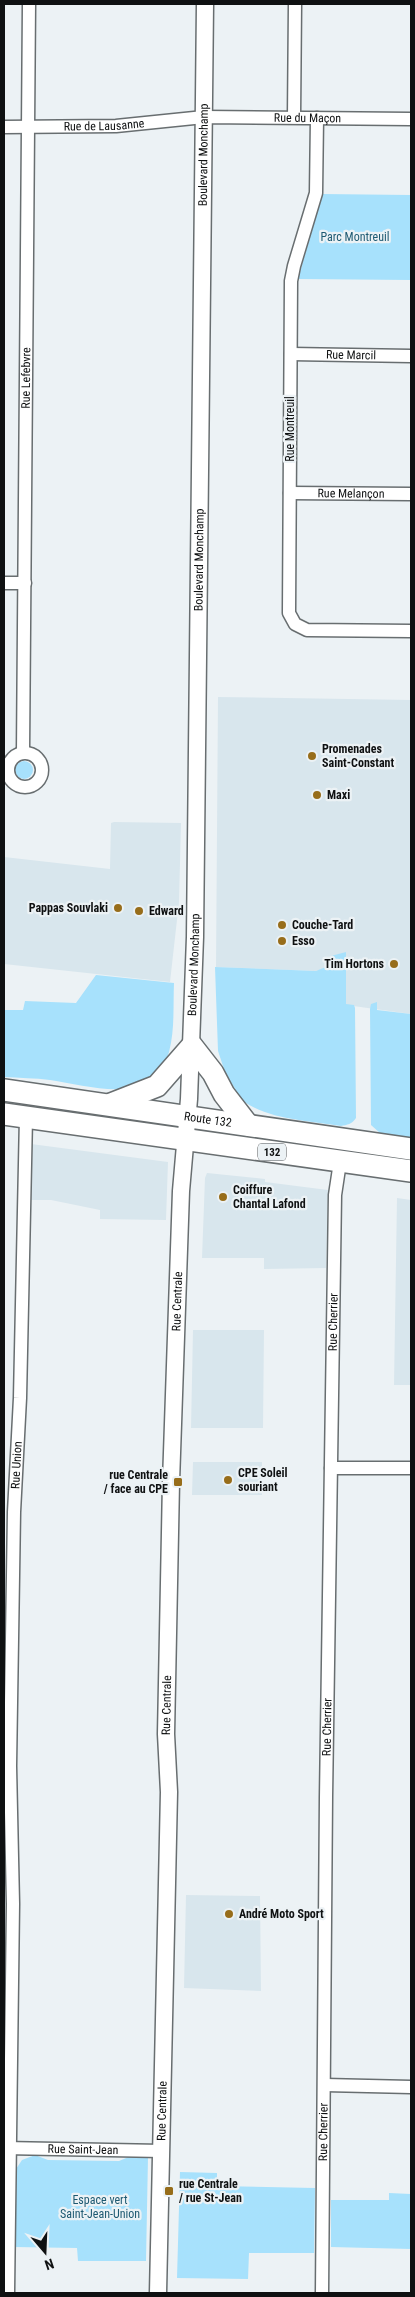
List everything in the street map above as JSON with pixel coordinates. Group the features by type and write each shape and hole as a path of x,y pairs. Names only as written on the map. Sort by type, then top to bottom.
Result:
{"highway":[{"path":"108,1105 157,1086 192,1046 213,1072 224,1094 248,1125"},
{"name":"Route 132","path":"4,1090 411,1148"},
{"name":"Route 132","path":"4,1114 411,1171"}],"street":[{"name":"Rue Lefebvre","path":"23,752 29,4"},
{"name":"Boulevard Monchamp","path":"188,1117 192,1046 197,811 205,4"},
{"path":"294,117 295,4"},
{"name":"Rue de Lausanne","path":"4,127 116,126 204,117"},
{"name":"Rue du Maçon","path":"204,117 411,119"},
{"name":"Rue Montreuil","path":"317,118 316,193 292,273 288,608 291,619 300,628 314,630 411,631"},
{"name":"Rue Marcil","path":"291,354 411,356"},
{"name":"Rue Melançon","path":"290,493 411,494"},
{"path":"4,583 25,583"},
{"name":"Rue Union","path":"8,2293 6,2148 13,1909 10,1749 14,1512 20,1398 26,1117"},
{"name":"Rue Centrale","path":"158,2293 169,1792 166,1734 171,1482 181,1191 188,1117"},
{"name":"Rue Cherrier","path":"322,2293 331,1468 336,1194 340,1162"},
{"path":"331,1468 411,1468"},
{"path":"325,2085 411,2087"},
{"name":"Rue Saint-Jean","path":"6,2148 162,2151"}],"shaded area":[{"path":"218,697 411,700 411,1014 346,1005 346,952 324,969 316,971 216,967"},
{"path":"111,823 181,823 179,902 170,982 4,964 4,857 110,869"},
{"path":"31,1144 168,1162 166,1220 100,1219 100,1210 51,1200 29,1200"},
{"path":"207,1173 265,1179 265,1182 328,1190 326,1268 264,1269 264,1258 202,1258 205,1178"},
{"path":"397,1198 411,1200 411,1385 394,1385"},
{"path":"193,1330 264,1330 263,1428 191,1428"},
{"name":"CPE Soleil souriant","path":"193,1462 262,1462 262,1495 192,1495"},
{"path":"186,1895 260,1896 261,1991 184,1988"}],"green space":[{"name":"Parc Montreuil","path":"322,194 411,195 411,280 298,279"},
{"path":"24,761 30,764 33,770 30,776 24,779 18,776 15,770 18,764"},
{"path":"346,952 346,1004 354,1005 355,1008 356,1118 351,1123 341,1126 298,1120 268,1113 242,1101 232,1091 235,1089 225,1072 218,1051 215,967 316,971 328,966 331,956"},
{"path":"96,975 174,983 171,1044 161,1070 150,1081 135,1087 119,1089 102,1089 44,1079 4,1077 4,1010 23,1010 25,1001 76,1003"},
{"path":"377,1002 377,1010 411,1014 411,1138 380,1133 371,1125 370,1009 371,1004"},
{"name":"Espace vert Saint-Jean-Union","path":"35,2155 48,2160 119,2161 131,2156 148,2157 146,2261 78,2261 77,2248 14,2247 16,2169 22,2160"},
{"path":"180,2172 217,2173 217,2186 315,2188 314,2253 249,2253 248,2279 177,2278"},
{"path":"389,2193 411,2194 411,2249 331,2247 331,2200 389,2200"}],"place":[{"name":"Promenades Saint-Constant","path":"312,756"},
{"name":"Maxi","path":"317,795"},
{"name":"Pappas Souvlaki","path":"118,908"},
{"name":"Edward","path":"139,911"},
{"name":"Couche-Tard","path":"282,925"},
{"name":"Esso","path":"282,941"},
{"name":"Tim Hortons","path":"394,964"},
{"name":"Coiffure Chantal Lafond","path":"223,1197"},
{"name":"CPE Soleil souriant","path":"228,1480"},
{"name":"rue Centrale / face au CPE","path":"178,1482"},
{"name":"André Moto Sport","path":"229,1914"},
{"name":"rue Centrale / rue St-Jean","path":"169,2191"}]}
